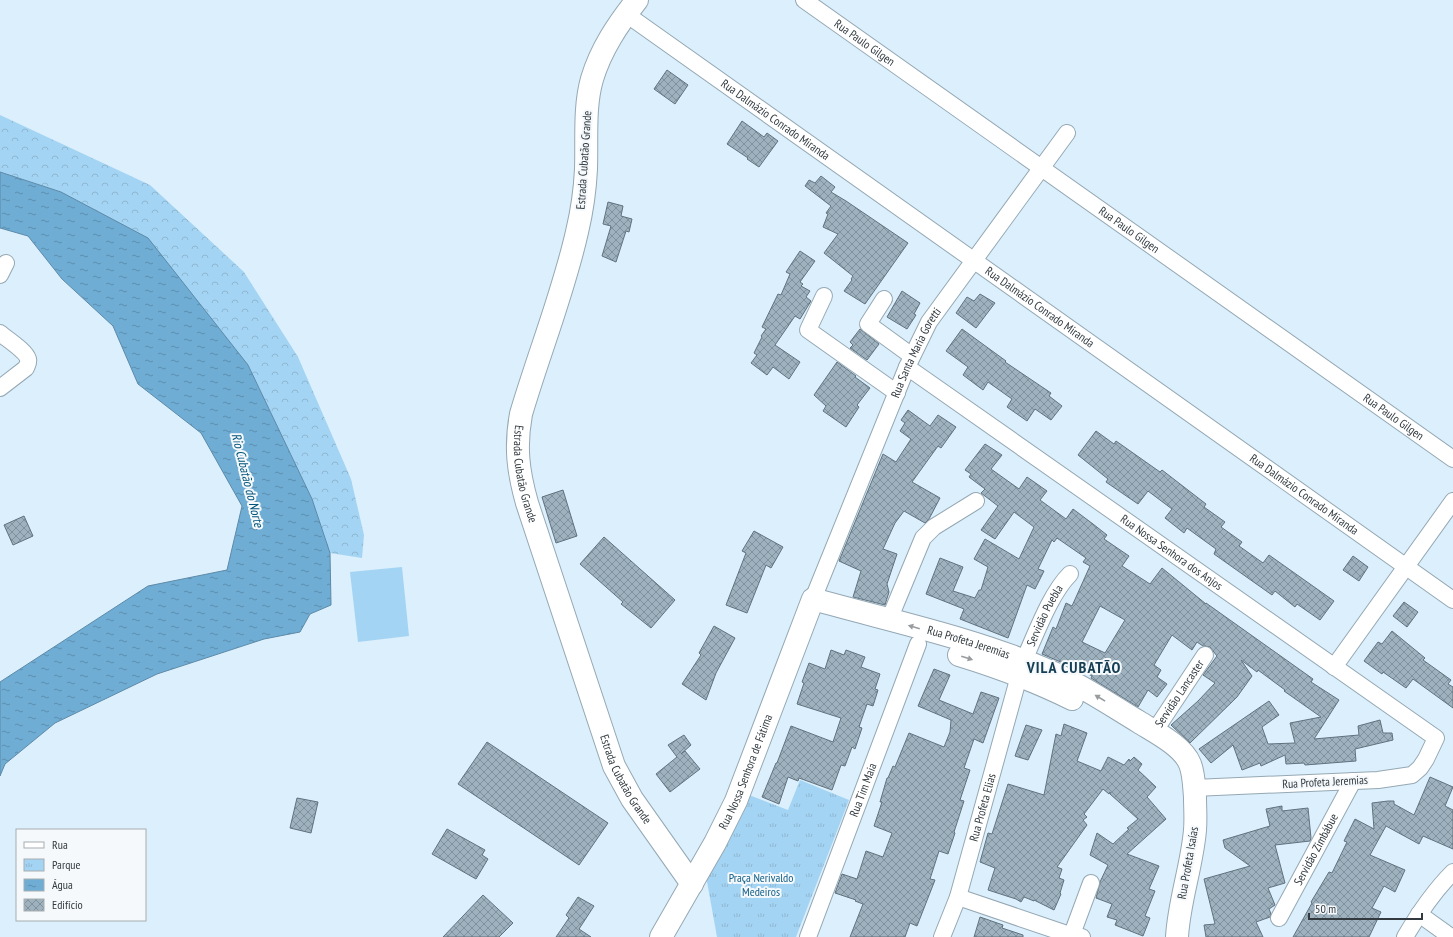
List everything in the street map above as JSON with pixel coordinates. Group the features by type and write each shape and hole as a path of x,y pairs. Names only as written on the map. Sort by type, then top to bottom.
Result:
{"street":[{"name":"Rua Paulo Gilgen","path":"804,0 1453,459"},
{"name":"Rua Dalmázio Conrado Miranda","path":"631,7 974,260 1453,600"},
{"name":"Estrada Cubatão Grande","path":"631,7 603,50 592,79 588,103 586,172 583,204 570,260 521,414 518,430 518,463 521,484 527,503 614,766 632,799 692,884"},
{"name":"Rua Santa Maria Goretti","path":"810,606 897,393 929,322 1066,133"},
{"path":"824,296 808,330 897,393"},
{"name":"Rua Nossa Senhora dos Anjos","path":"884,299 868,324 910,362 1334,667 1436,738"},
{"path":"0,333 24,353 28,358 28,364 26,368 0,388"},
{"path":"889,620 923,538 934,527 976,501"},
{"path":"1334,667 1453,501"},
{"name":"Servidão Puebla","path":"1021,668 1052,598 1059,586 1070,574"},
{"name":"Rua Nossa Senhora de Fátima","path":"661,937 718,837 736,801 810,606"},
{"name":"Rua Profeta Jeremias","path":"810,606 889,620 964,641 1021,668 1052,689 1081,703 1143,741 1171,762 1194,788"},
{"name":"Rua Profeta Jeremias","path":"810,606 918,644 968,658 1021,668 1049,670 1154,732 1180,751 1190,762 1193,773 1194,788"},
{"name":"Rua Tim Maia","path":"808,937 918,644"},
{"name":"Servidão Lancaster","path":"1154,732 1205,655"},
{"name":"Rua Profeta Elias","path":"942,937 958,897 1021,668"},
{"name":"Rua Profeta Jeremias","path":"1194,788 1378,780 1412,774 1420,768 1436,738"},
{"name":"Servidão Zimbábue","path":"1279,918 1353,781"},
{"name":"Rua Profeta Isaías","path":"1177,937 1180,907 1195,830 1194,788"},
{"path":"1405,937 1419,914 1441,884 1453,872"},
{"path":"958,897 1075,936 1092,883"},
{"path":"1419,914 1451,937"}],"green space":[{"path":"0,115 150,185 244,272 298,357 351,479 364,535 362,558 330,553 312,499 248,365 61,192 0,172"},
{"path":"402,567 409,636 358,642 350,572"},
{"name":"Praça Nerivaldo Medeiros","path":"800,780 849,800 796,937 717,937 706,876 749,795 788,810"}],"water":[{"name":"Rio Cubatão do Norte","path":"0,172 61,192 148,238 248,365 312,499 330,553 331,605 310,614 300,632 264,639 157,674 55,723 5,764 0,776 0,682 148,586 227,570 242,506 201,433 138,384 113,326 62,279 28,236 0,228"}],"building":[{"path":"667,70 688,85 675,104 654,89"},
{"path":"742,121 764,137 767,133 778,141 759,167 727,144"},
{"path":"821,176 835,187 831,192 908,243 865,304 844,291 852,280 851,279 853,276 824,253 838,234 823,227 828,214 826,213 831,206 805,186 809,180 815,183"},
{"path":"608,202 623,206 621,216 632,219 629,232 626,231 616,262 602,256 611,226 603,224"},
{"path":"800,251 815,261 800,282 803,284 801,286 810,291 806,297 811,301 800,319 795,316 775,345 800,362 789,379 773,367 767,375 751,363 757,355 754,353 762,337 761,336 766,329 762,327 778,294 781,295 790,274 786,272"},
{"path":"902,291 920,303 914,314 916,315 907,329 887,317"},
{"path":"980,294 995,303 976,328 956,313 967,297 974,301"},
{"path":"860,329 879,344 867,360 850,348 853,345 850,342"},
{"path":"962,329 1006,361 1005,362 1051,393 1049,396 1062,406 1051,420 1035,409 1027,421 1007,407 1012,399 988,382 983,390 963,375 968,367 946,351"},
{"path":"837,362 870,388 857,405 859,407 846,427 823,411 826,406 814,395"},
{"path":"908,410 930,426 938,415 956,427 941,448 938,446 912,482 940,498 929,519 925,523 904,511 895,523 883,549 897,554 887,584 889,592 885,605 853,597 861,571 839,561 883,454 896,462 911,439 900,431 905,423 901,420"},
{"path":"1096,431 1114,444 1116,441 1160,472 1162,470 1206,504 1204,507 1225,522 1221,527 1242,542 1239,546 1263,563 1269,555 1334,601 1320,620 1297,604 1295,607 1275,591 1272,595 1214,554 1216,549 1187,528 1184,533 1165,518 1172,509 1148,491 1138,504 1106,482 1108,479 1078,455"},
{"path":"985,444 1002,455 991,469 1019,489 1027,477 1047,491 1040,500 1066,519 1073,509 1107,535 1104,539 1129,556 1122,566 1150,584 1162,568 1206,604 1313,679 1311,682 1339,700 1314,739 1359,735 1358,726 1380,720 1383,733 1392,733 1393,740 1355,749 1356,761 1305,765 1304,763 1286,764 1285,755 1261,766 1260,763 1242,770 1233,745 1211,763 1199,749 1269,701 1279,715 1262,727 1268,744 1295,743 1290,723 1321,717 1284,691 1285,690 1258,670 1257,672 1241,660 1252,676 1237,697 1190,743 1171,725 1198,701 1215,683 1203,675 1217,656 1210,647 1203,646 1197,642 1192,650 1172,635 1154,665 1161,670 1157,677 1167,684 1157,697 1148,690 1138,707 1091,678 1092,676 1064,661 1063,663 1042,654 1053,627 1056,629 1066,603 1072,606 1090,566 1083,562 1086,558 1057,538 1054,542 1052,540 1038,569 1044,571 1035,589 1027,585 1008,638 960,619 964,609 926,594 940,558 963,567 953,591 975,598 979,590 981,590 988,567 974,559 985,539 1019,559 1034,527 1014,512 995,539 981,530 998,506 981,493 985,489 969,477 971,474 965,470","holes":["1100,606 1125,620 1105,653 1082,642"]},
{"path":"563,490 577,536 556,543 542,497"},
{"path":"24,516 33,536 13,545 4,525"},
{"path":"754,531 783,547 771,568 766,565 747,613 726,605 746,553 742,551"},
{"path":"604,537 675,600 651,628 621,604 623,602 580,564"},
{"path":"1353,556 1368,567 1359,581 1343,570"},
{"path":"1404,602 1418,612 1407,627 1393,616"},
{"path":"714,626 735,638 716,673 706,700 682,684 701,655 699,653"},
{"path":"1392,631 1425,658 1423,660 1451,680 1448,684 1453,687 1453,708 1413,679 1406,688 1383,672 1382,674 1364,661 1378,642 1382,644"},
{"path":"831,650 844,655 846,650 865,657 861,667 880,674 875,689 878,690 873,706 867,704 859,727 862,728 855,749 852,747 845,766 841,765 832,790 799,778 798,781 788,777 779,804 762,797 791,726 833,742 841,718 797,704 804,683 802,682 809,663 825,669"},
{"path":"934,669 950,675 939,700 973,714 981,692 999,698 983,743 974,739 964,768 970,770 960,800 964,801 954,832 955,833 948,854 939,851 930,879 935,880 917,926 910,923 905,937 850,937 863,904 835,893 842,874 857,879 866,851 883,857 892,833 874,826 882,802 880,802 887,778 893,766 895,767 909,733 944,747 950,732 951,720 918,706"},
{"path":"1064,724 1087,733 1077,761 1101,771 1108,757 1124,765 1129,759 1130,761 1134,757 1142,764 1138,770 1156,787 1147,797 1166,819 1127,854 1159,866 1149,889 1155,891 1145,916 1150,918 1143,936 1115,925 1117,920 1107,917 1112,904 1096,898 1100,882 1108,865 1090,855 1097,833 1113,844 1129,829 1127,828 1138,819 1110,794 1110,792 1109,794 1103,789 1084,814 1087,817 1083,820 1087,825 1057,867 1062,869 1059,878 1064,880 1061,894 1054,910 1034,900 1024,897 1021,902 988,890 995,868 980,862 988,833 992,834 1008,784 1044,795 1056,734 1061,736"},
{"path":"1026,725 1042,730 1028,760 1015,756"},
{"path":"684,735 691,745 681,754 685,751 700,769 670,792 656,774 677,757 668,745"},
{"path":"487,742 608,823 579,865 458,784"},
{"path":"1430,777 1453,787 1445,806 1453,810 1453,849 1423,836 1419,844 1386,826 1370,855 1405,870 1395,892 1384,886 1372,908 1381,912 1369,937 1293,937 1312,903 1311,902 1329,872 1332,873 1347,842 1344,841 1355,819 1374,829 1372,803 1388,801 1394,801 1394,804 1414,815"},
{"path":"297,798 318,802 311,833 290,828"},
{"path":"1282,806 1282,811 1308,808 1311,838 1310,841 1275,845 1285,883 1268,888 1275,905 1269,909 1271,914 1270,917 1256,922 1263,937 1206,937 1204,925 1215,924 1204,879 1250,866 1225,848 1223,840 1270,826 1266,809"},
{"path":"447,829 485,850 482,855 488,859 476,879 432,854"},
{"path":"483,895 513,923 499,937 443,937"},
{"path":"578,897 594,906 579,929 591,937 556,937 569,918 566,915"},
{"path":"980,917 1003,925 1002,928 1023,935 1023,937 974,937"}],"district":[{"name":"VILA CUBATÃO","path":"1074,667"}]}
